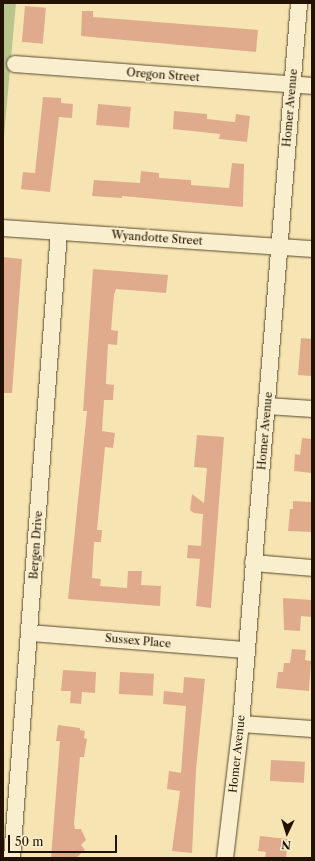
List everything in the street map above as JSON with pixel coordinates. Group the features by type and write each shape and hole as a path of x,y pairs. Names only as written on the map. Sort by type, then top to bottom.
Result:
{"street":[{"name":"Homer Avenue","path":"225,858 241,724 299,3"},
{"name":"Oregon Street","path":"15,64 312,86"},
{"name":"Wyandotte Street","path":"3,228 312,249"},
{"name":"Bergen Drive","path":"12,858 59,232"},
{"path":"267,406 312,409"},
{"path":"253,563 312,568"},
{"name":"Sussex Place","path":"30,632 246,650"},
{"path":"241,724 312,730"}],"green space":[{"path":"3,3 16,3 3,147"}],"building":[{"path":"25,6 46,8 43,44 22,42"},
{"path":"82,11 93,11 93,17 258,30 256,52 81,36"},
{"path":"43,97 61,98 61,103 73,104 72,118 59,117 50,192 21,189 23,172 35,173"},
{"path":"98,104 131,107 129,128 96,125"},
{"path":"174,111 207,114 207,119 235,122 236,114 250,116 247,142 219,139 220,134 173,129"},
{"path":"232,163 244,164 243,207 122,196 122,198 92,196 94,180 140,183 141,171 159,173 159,178 191,180 191,185 229,188"},
{"path":"3,257 22,259 12,393 3,393"},
{"path":"93,269 168,275 166,293 116,289 114,295 111,330 118,331 117,345 108,344 106,380 106,384 114,385 113,400 104,400 102,431 115,433 113,448 105,447 97,530 102,530 101,542 94,542 92,578 101,579 100,586 127,588 128,571 142,571 141,585 161,586 160,606 68,599 87,411 83,411"},
{"path":"301,338 312,339 312,376 298,375"},
{"path":"197,435 224,437 211,608 196,606 200,559 187,558 188,545 201,546 203,514 194,513 190,510 192,494 204,503 207,468 194,467"},
{"path":"302,438 312,439 312,473 294,471 295,454 300,455"},
{"path":"293,501 312,502 312,532 288,531 290,509 293,509"},
{"path":"283,598 312,600 312,617 301,616 300,631 284,630"},
{"path":"292,649 306,650 305,660 311,661 309,691 276,688 278,672 283,672 284,663 290,663"},
{"path":"63,670 96,672 95,693 82,692 81,704 70,703 71,691 61,691"},
{"path":"120,672 154,674 153,696 119,694"},
{"path":"184,677 205,679 196,770 192,853 172,851 180,791 167,789 169,771 181,773 186,706 163,704 164,691 183,693"},
{"path":"58,725 80,728 80,730 85,731 84,738 87,739 84,757 80,757 74,824 75,829 81,829 86,840 81,845 85,850 76,858 51,858 60,741 56,741"},
{"path":"271,760 305,762 304,783 270,781"},
{"path":"260,836 288,839 286,858 265,858 266,852 258,851"}]}
